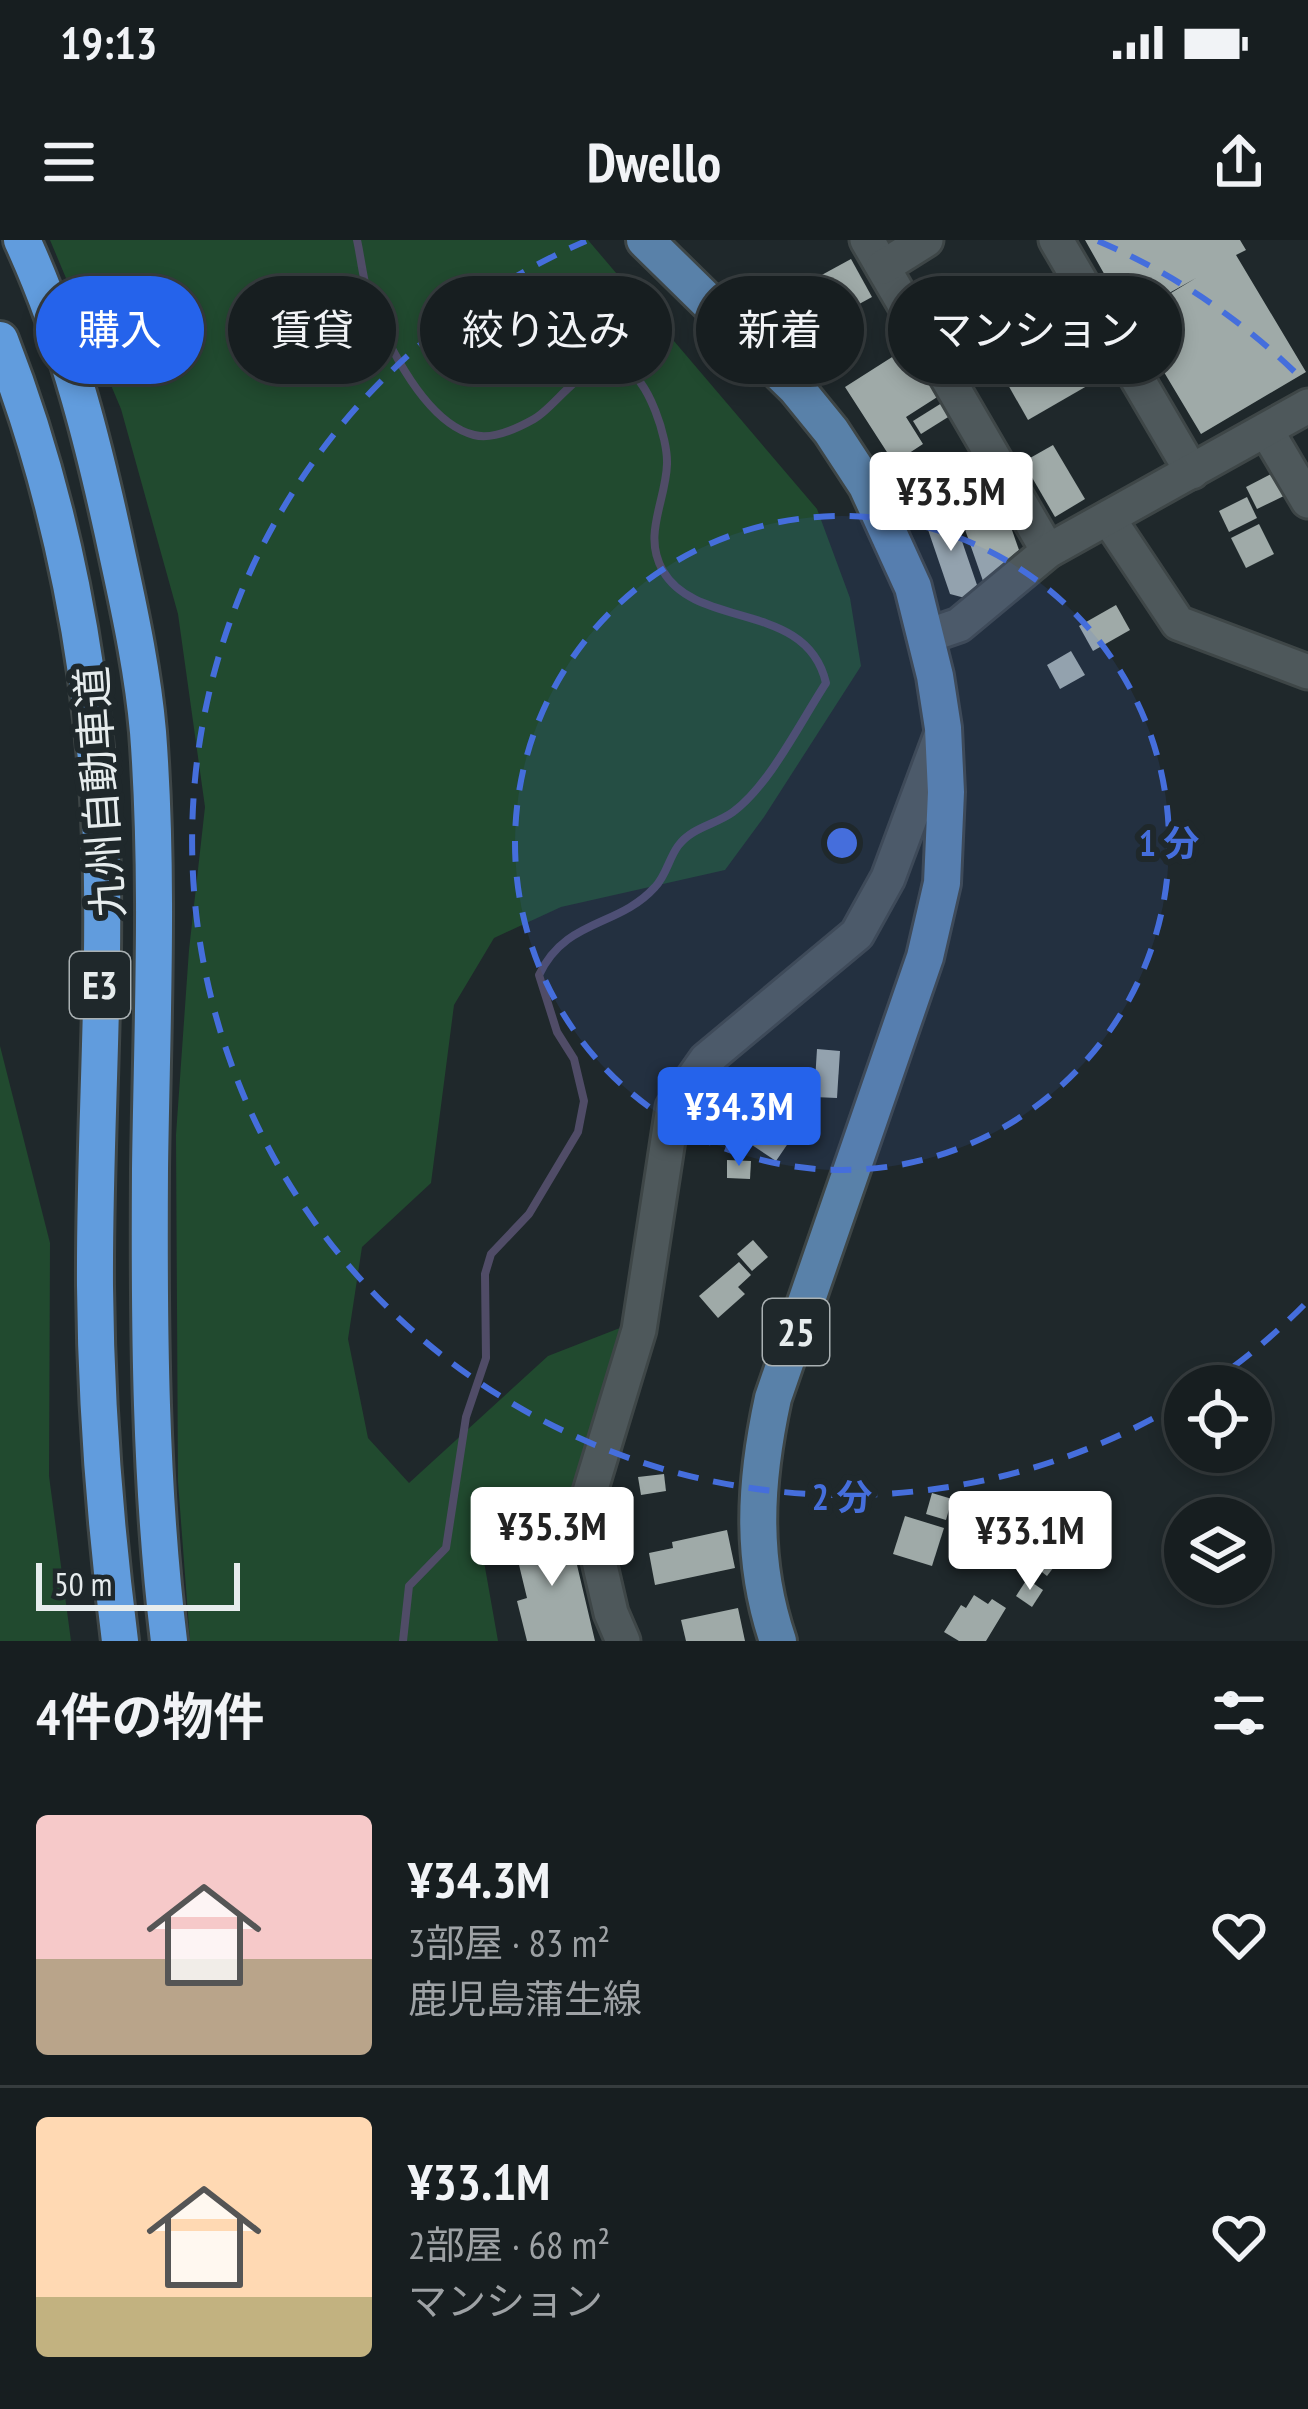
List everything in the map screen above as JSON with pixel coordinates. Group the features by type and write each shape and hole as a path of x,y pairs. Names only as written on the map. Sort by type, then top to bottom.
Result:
{"highway":[{"name":"九州自動車道","path":"22,240 74,380 105,497 130,613 147,727 155,874 150,1168 154,1446 159,1559 169,1641"},
{"name":"九州自動車道","path":"0,340 47,489 91,717 100,838 95,1286 99,1450 120,1641"}],"main road":[{"name":"25","path":"653,244 796,388 867,486 893,539 927,635 944,728 942,883 925,957 773,1398 760,1460 758,1563 778,1641"}],"street":[{"path":"926,240 875,254 1048,551"},
{"path":"1056,240 1192,472"},
{"path":"927,635 958,626 1048,551 1308,406"},
{"path":"1266,430 1308,501"},
{"path":"1108,518 1178,622 1308,672"},
{"path":"622,1641 586,1505 639,1330 673,1107 706,1060 857,934 888,878 944,728"}],"green space":[{"path":"50,240 588,240 619,276 420,276 420,384 672,384 672,339 696,367 696,384 711,384 817,509 850,598 861,666 725,870 561,907 494,938 454,1005 431,1183 362,1247 348,1339 368,1438 409,1483 548,1356 625,1326 605,1431 564,1516 480,1539 498,1641 190,1641 178,1482 176,1135 205,807 178,614 110,384 204,384 204,276 65,276"},
{"path":"0,1046 50,1243 49,1476 71,1641 0,1641"}],"building":[{"path":"1085,240 1240,240 1246,250 1236,255 1306,372 1201,434 1171,384 1182,384 1182,286 1196,278 1182,286 1182,276 1105,276"},
{"path":"851,259 860,276 820,276"},
{"path":"888,360 888,384 936,384 942,394 906,417 923,444 894,463 845,387 864,384 864,375"},
{"path":"1008,384 1090,384 1028,420"},
{"path":"945,401 953,414 921,434 913,421"},
{"path":"1053,445 1085,499 1055,517 1023,462"},
{"path":"1277,471 1288,494 1257,509 1246,487"},
{"path":"997,487 1019,550 983,581 955,501"},
{"path":"1247,497 1257,518 1229,532 1219,511"},
{"path":"951,509 977,585 965,598 950,594 924,518"},
{"path":"1259,524 1274,554 1246,568 1231,538"},
{"path":"1116,605 1130,630 1093,651 1079,626"},
{"path":"1071,651 1085,675 1060,689 1047,665"},
{"path":"817,1049 840,1051 837,1098 814,1097"},
{"path":"763,1079 781,1092 767,1112 779,1120 774,1127 791,1139 776,1161 728,1129"},
{"path":"727,1160 751,1161 750,1179 727,1178"},
{"path":"753,1240 768,1257 752,1271 737,1254"},
{"path":"739,1262 751,1275 738,1287 745,1294 718,1318 699,1296"},
{"path":"664,1474 666,1491 641,1495 638,1477"},
{"path":"932,1493 952,1499 946,1520 926,1514"},
{"path":"1000,1494 1015,1499 1009,1516 994,1511"},
{"path":"905,1516 944,1528 932,1566 893,1554"},
{"path":"568,1527 595,1641 527,1641 517,1601 527,1598 513,1540"},
{"path":"727,1530 735,1568 655,1585 649,1553 673,1548 672,1542"},
{"path":"1049,1544 1063,1555 1047,1576 1033,1565"},
{"path":"1027,1579 1043,1590 1032,1607 1016,1596"},
{"path":"974,1595 1006,1608 986,1641 959,1641 944,1632 961,1605 966,1608"},
{"path":"738,1608 745,1641 686,1641 681,1620"}],"waterway":[{"path":"357,240 368,294 391,346 426,401 457,428 481,436 505,432 534,419 598,367 611,365 633,374 655,411 666,453 655,531 663,571 700,602 797,639 815,657 826,683 772,770 746,801 684,840 655,887 625,910 563,943 539,975 557,1032 574,1059 584,1101 578,1132 529,1214 491,1254 485,1274 486,1358 466,1417 446,1548 409,1586 403,1641"}]}
